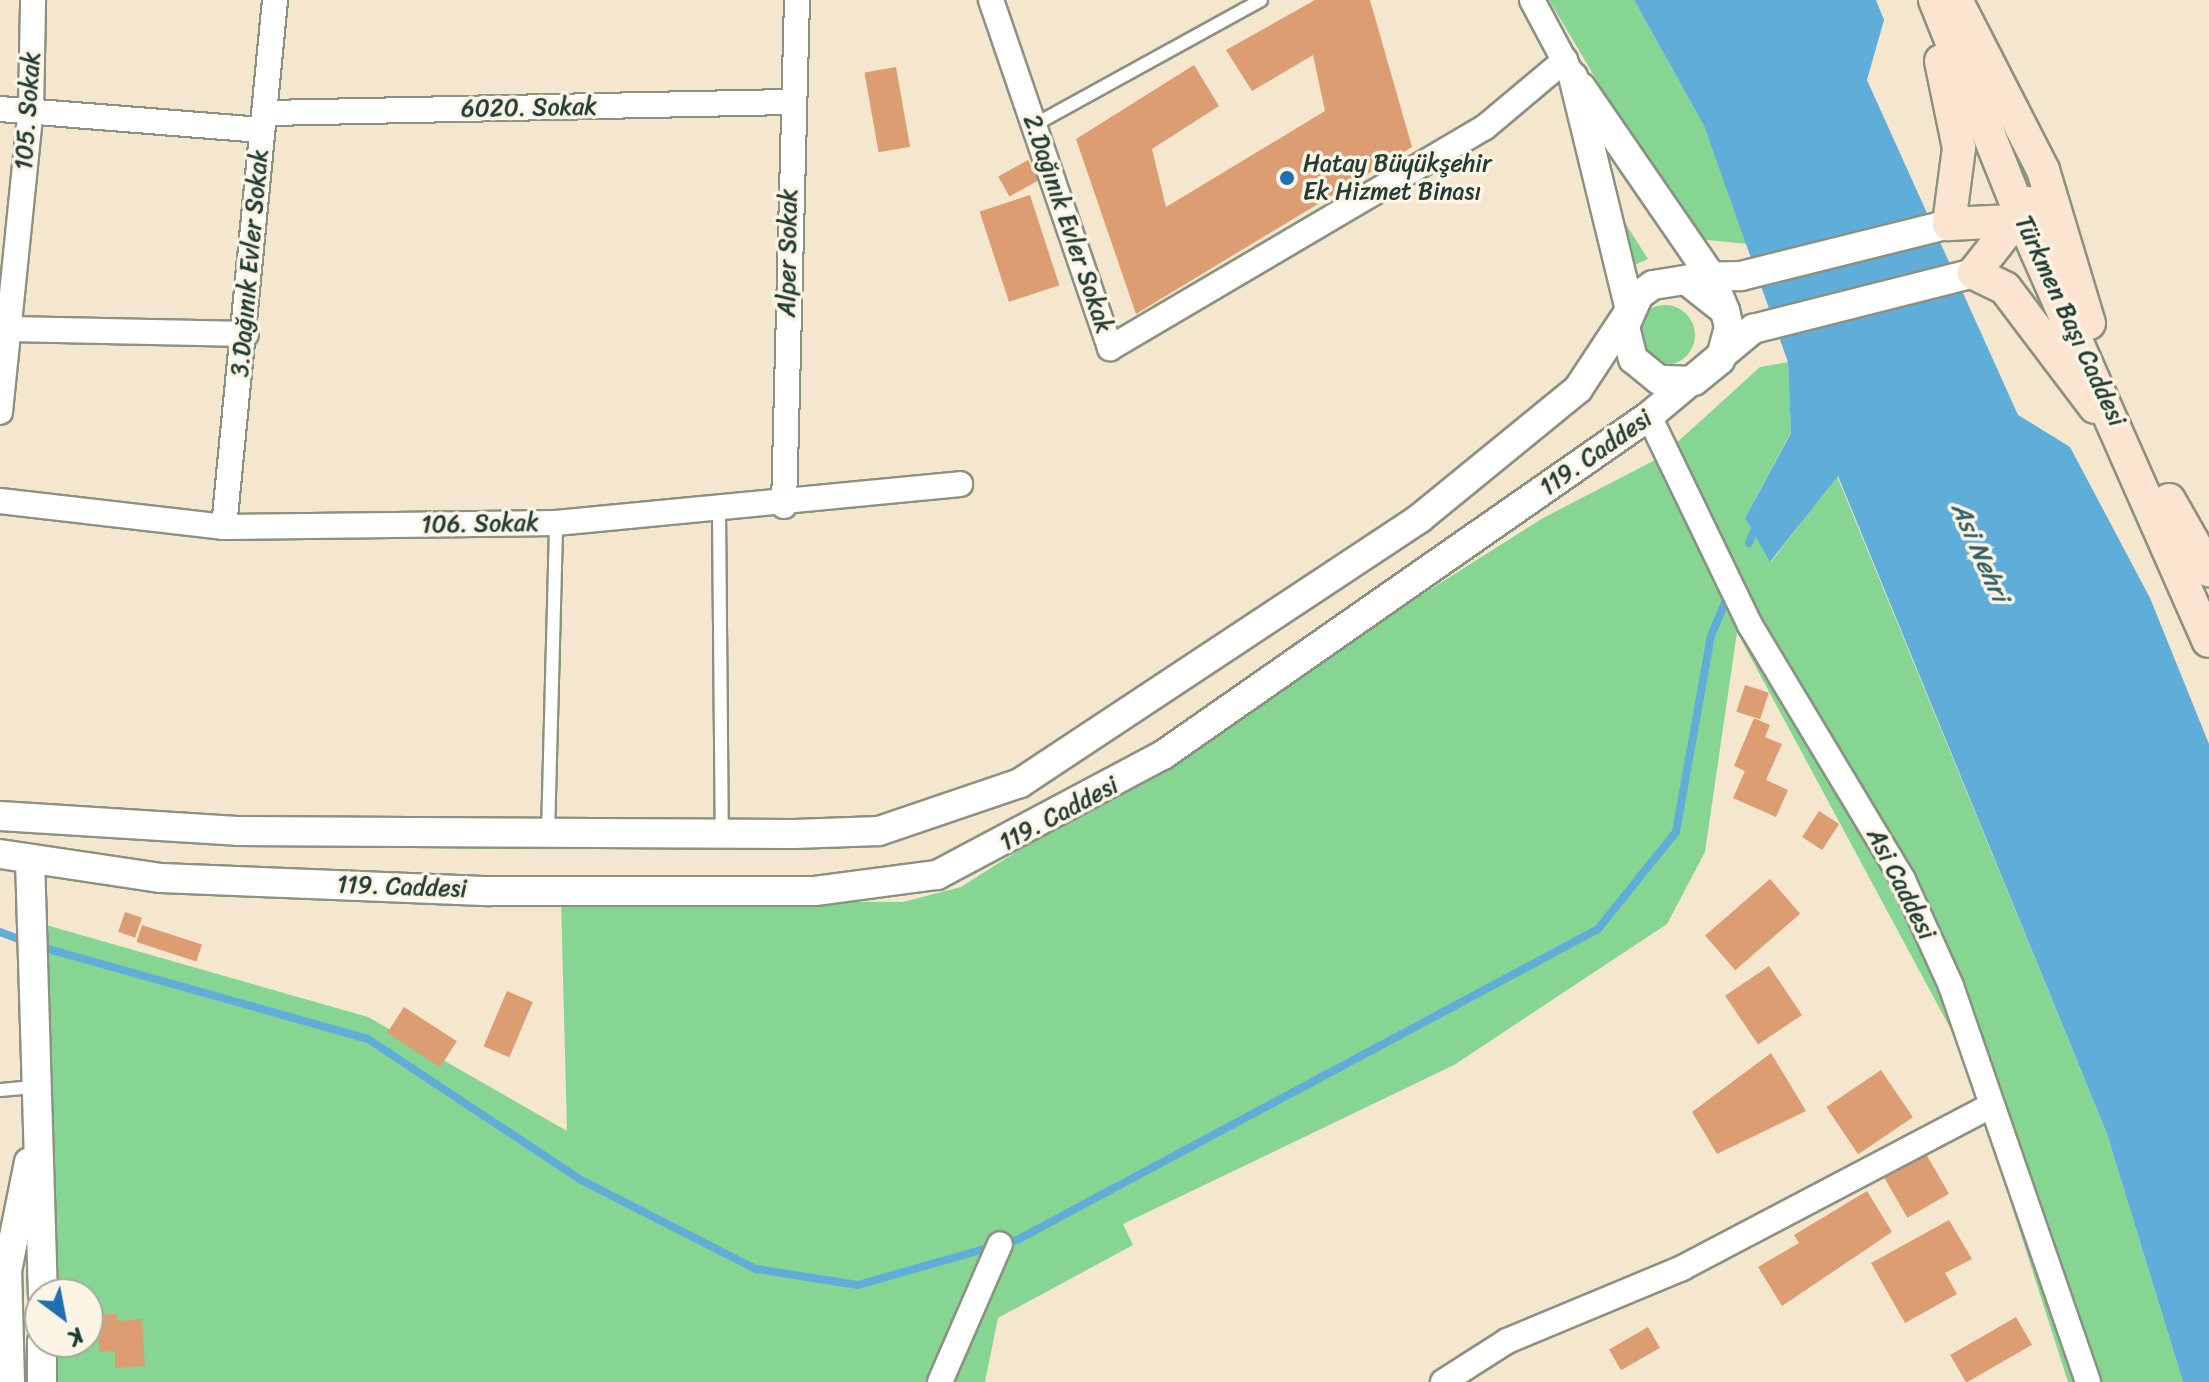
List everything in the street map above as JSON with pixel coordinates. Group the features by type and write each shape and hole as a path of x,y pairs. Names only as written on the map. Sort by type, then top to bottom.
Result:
{"main road":[{"path":"1929,0 1959,148 1949,224 2022,218 2045,221 2065,245"},
{"name":"Türkmen Başı Caddesi","path":"1935,0 2022,218 2133,456 2209,641"},
{"path":"1956,0 2043,170 2102,365 2209,570"},
{"path":"2043,170 2022,218 1974,273 2005,288 2133,456"}],"street":[{"name":"105. Sokak","path":"0,412 6,329 31,109 33,0"},
{"name":"3.Dağınık Evler Sokak","path":"224,527 246,334 275,0"},
{"name":"Alper Sokak","path":"784,506 790,102 797,0"},
{"name":"2.Dağınık Evler Sokak","path":"991,0 1110,348 1484,128 1569,68"},
{"path":"1532,0 1569,68 1710,275 1725,311 1727,344 1708,372 1676,383 1644,372 1626,343 1630,310 1569,68"},
{"name":"6020. Sokak","path":"0,109 264,122 790,102"},
{"path":"1630,310 1639,295 1669,280 1710,275 1741,276 1949,224"},
{"name":"119. Caddesi","path":"0,854 161,878 490,891 815,891 937,875 1163,755 1649,416 1708,372 1753,329 1974,273"},
{"path":"1669,280 1702,286 1725,311"},
{"name":"119. Caddesi","path":"0,816 237,831 722,834 879,831 1020,783 1420,518 1578,389 1630,310"},
{"path":"6,329 246,334"},
{"name":"Asi Caddesi","path":"1649,416 1750,625 1903,880 1992,1105 2088,1382"},
{"name":"106. Sokak","path":"0,501 224,527 556,523 784,506 960,484"},
{"path":"30,859 42,1278"},
{"path":"1443,1382 1507,1341 1682,1268 1992,1105"},
{"path":"10,1382 7,1240 37,1126"},
{"path":"940,1382 1000,1244"},
{"path":"42,1358 42,1382"}],"lane":[{"path":"1034,125 1261,0"},
{"path":"719,511 722,834"},
{"path":"548,834 556,523"},
{"path":"0,1090 36,1087"}],"green space":[{"path":"1549,0 1634,0 1704,126 1747,244 1707,240 1680,220"},
{"path":"1594,174 1648,259 1619,272"},
{"path":"1665,305 1677,307 1686,314 1693,323 1693,347 1686,356 1677,363 1665,365 1653,363 1644,356 1637,347 1635,335 1637,323 1644,314 1653,307"},
{"path":"1788,362 1791,432 1745,518 1771,562 1837,476 2107,1134 2183,1382 2068,1382 1962,1050 1737,632 1705,852 1667,924 1454,1065 1123,1224 1133,1245 998,1318 985,1382 44,1382 44,1358 104,1358 104,1278 43,1278 39,923 368,1017 567,1131 561,900 903,902 961,887 1543,518 1661,457 1760,367"}],"water":[{"name":"Asi Nehri","path":"1634,0 1876,0 1884,20 1867,80 2018,415 2070,447 2150,598 2209,744 2209,1382 2183,1382 2107,1134 1838,476 1770,562 1745,518 1791,433 1788,362 1704,126"}],"building":[{"name":"Hatay Büyükşehir Ek Hizmet Binası","path":"1315,0 1370,0 1412,147 1136,314 1076,139 1194,65 1219,106 1152,149 1166,207 1325,111 1313,55 1252,91 1226,50"},
{"path":"896,67 910,147 879,152 864,73"},
{"path":"1028,160 1039,180 1009,197 998,176"},
{"path":"1030,195 1059,285 1009,302 980,211"},
{"path":"1745,685 1769,693 1760,719 1736,712"},
{"path":"1754,718 1770,725 1765,737 1782,744 1766,780 1788,790 1776,817 1733,798 1745,771 1734,766"},
{"path":"1819,811 1839,824 1822,850 1802,837"},
{"path":"1770,879 1800,914 1735,970 1705,935"},
{"path":"125,912 142,918 135,938 118,932"},
{"path":"142,925 202,944 196,962 136,942"},
{"path":"1769,966 1802,1015 1758,1045 1725,996"},
{"path":"507,991 533,1002 509,1057 484,1046"},
{"path":"404,1007 457,1041 440,1067 387,1033"},
{"path":"1771,1053 1806,1111 1717,1154 1692,1112"},
{"path":"1881,1070 1913,1117 1858,1154 1826,1107"},
{"path":"1922,1147 1949,1194 1907,1218 1880,1171"},
{"path":"1867,1191 1892,1232 1782,1306 1758,1267 1799,1243 1794,1235"},
{"path":"1949,1220 1972,1259 1945,1273 1957,1294 1905,1323 1871,1263"},
{"path":"117,1314 118,1321 142,1319 145,1366 115,1368 115,1351 104,1352 104,1315"},
{"path":"2016,1317 2032,1345 1967,1382 1950,1355"},
{"path":"1648,1327 1660,1348 1621,1370 1609,1350"}],"waterway":[{"path":"1749,543 1753,533"},
{"path":"48,949 368,1039 581,1180 756,1269 858,1285 1019,1239 1598,929 1676,832 1711,636 1729,593"},
{"path":"0,932 16,938"}],"place":[{"name":"Hatay Büyükşehir Ek Hizmet Binası","path":"1287,178"}]}
